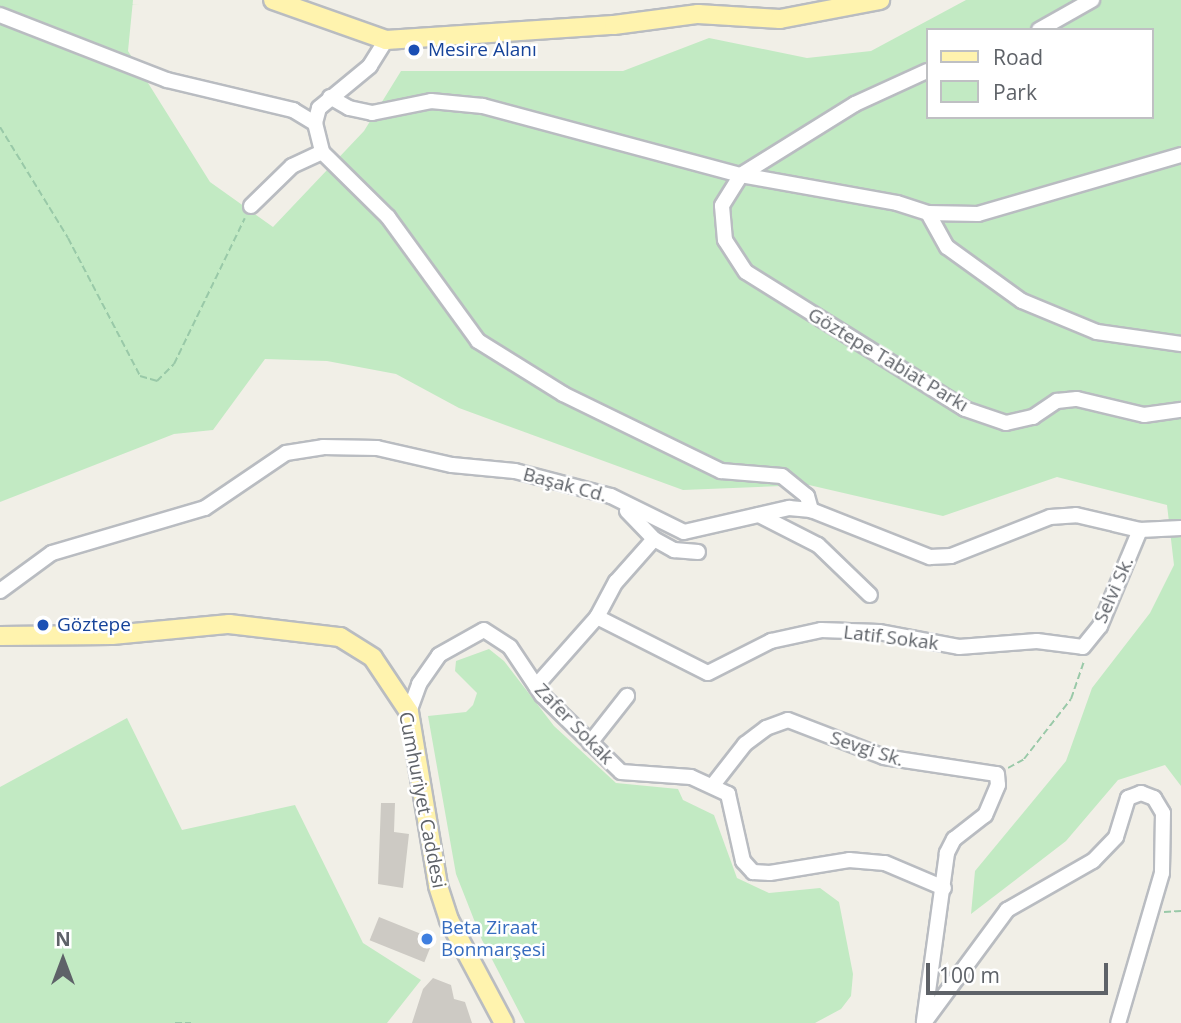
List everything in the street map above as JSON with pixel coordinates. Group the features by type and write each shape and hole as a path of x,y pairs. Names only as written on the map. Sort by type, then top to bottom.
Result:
{"main road":[{"path":"273,0 386,40 614,25 698,14 780,19 880,0"},
{"name":"Cumhuriyet Caddesi","path":"0,636 112,635 229,624 340,636 373,658 409,712 438,886 449,920 502,1022"}],"street":[{"path":"1043,28 1092,0"},
{"path":"0,15 167,80 293,110 315,122"},
{"path":"386,40 370,66 319,108 315,122 321,152 388,216 478,341 563,394 721,471 782,476 807,496 811,509"},
{"name":"Göztepe Tabiat Parkı","path":"926,71 855,104 741,174 722,206 725,240 746,272 965,409 1006,423 1032,417 1057,401 1077,399 1144,415 1181,410"},
{"path":"330,97 372,113 431,101 483,106 741,174 897,203 928,213 978,214 1181,155"},
{"path":"251,206 292,166 321,152"},
{"path":"928,213 947,247 1022,301 1097,332 1181,344"},
{"name":"Başak Cd.","path":"0,592 52,553 205,508 286,453 323,447 377,448 452,465 515,471 611,496 684,532 757,514 811,509 930,557 951,556 1050,517 1076,515 1140,530 1181,528"},
{"path":"611,496 654,539 674,550 698,552"},
{"path":"757,514 818,545 870,595"},
{"name":"Selvi Sk.","path":"1083,647 1100,626 1140,530"},
{"path":"536,686 597,617 616,582 654,539"},
{"name":"Latif Sokak","path":"597,617 708,673 771,640 821,630 879,632 960,647 1037,641 1083,647"},
{"name":"Zafer Sokak","path":"409,712 419,684 439,655 484,630 510,647 536,686 621,772 691,777 713,785"},
{"path":"590,743 627,696"},
{"name":"Sevgi Sk.","path":"713,785 745,744 788,720 835,741 897,760 998,779"},
{"path":"924,1022 947,853 954,839 985,815 998,779"},
{"path":"713,785 728,794 743,861 753,872 770,873 849,860 885,863 944,888"},
{"path":"924,1022 1007,910 1093,861 1116,837 1128,799 1141,793 1154,799 1165,829 1153,912 1118,1023"}],"path":[{"path":"0,127 68,238 140,376 157,381 174,364 251,206"},
{"path":"998,779 1024,759 1071,699 1084,666 1083,647"},
{"path":"1153,912 1181,911"},
{"path":"175,1023 191,1023"}],"green space":[{"path":"0,0 133,0 128,51 210,182 273,227 364,131 401,71 623,71 709,38 807,58 871,51 966,0 1181,0 1181,786 1165,765 1118,780 1066,841 971,914 975,871 1066,761 1092,688 1150,613 1174,565 1167,505 1057,477 943,516 809,485 683,490 459,408 396,374 327,361 265,359 213,430 174,434 0,502"},
{"path":"489,649 504,661 554,726 616,783 678,789 683,800 714,815 737,878 769,893 820,888 839,902 853,974 851,996 841,1009 815,1023 525,1023 482,940 456,874 428,716 466,712 473,705 477,693 455,671 456,661"},
{"path":"127,718 182,830 295,805 363,943 421,980 387,1023 0,1023 0,787"}],"building":[{"path":"381,803 395,803 394,832 409,834 403,888 378,884"},
{"path":"379,917 434,939 424,962 370,940"},
{"path":"433,978 451,985 454,999 465,1002 472,1023 412,1023 423,989"}],"place":[{"name":"Mesire Alanı","path":"414,50"},
{"name":"Göztepe","path":"43,625"},
{"name":"Beta Ziraat Bonmarşesi","path":"427,939"}]}
